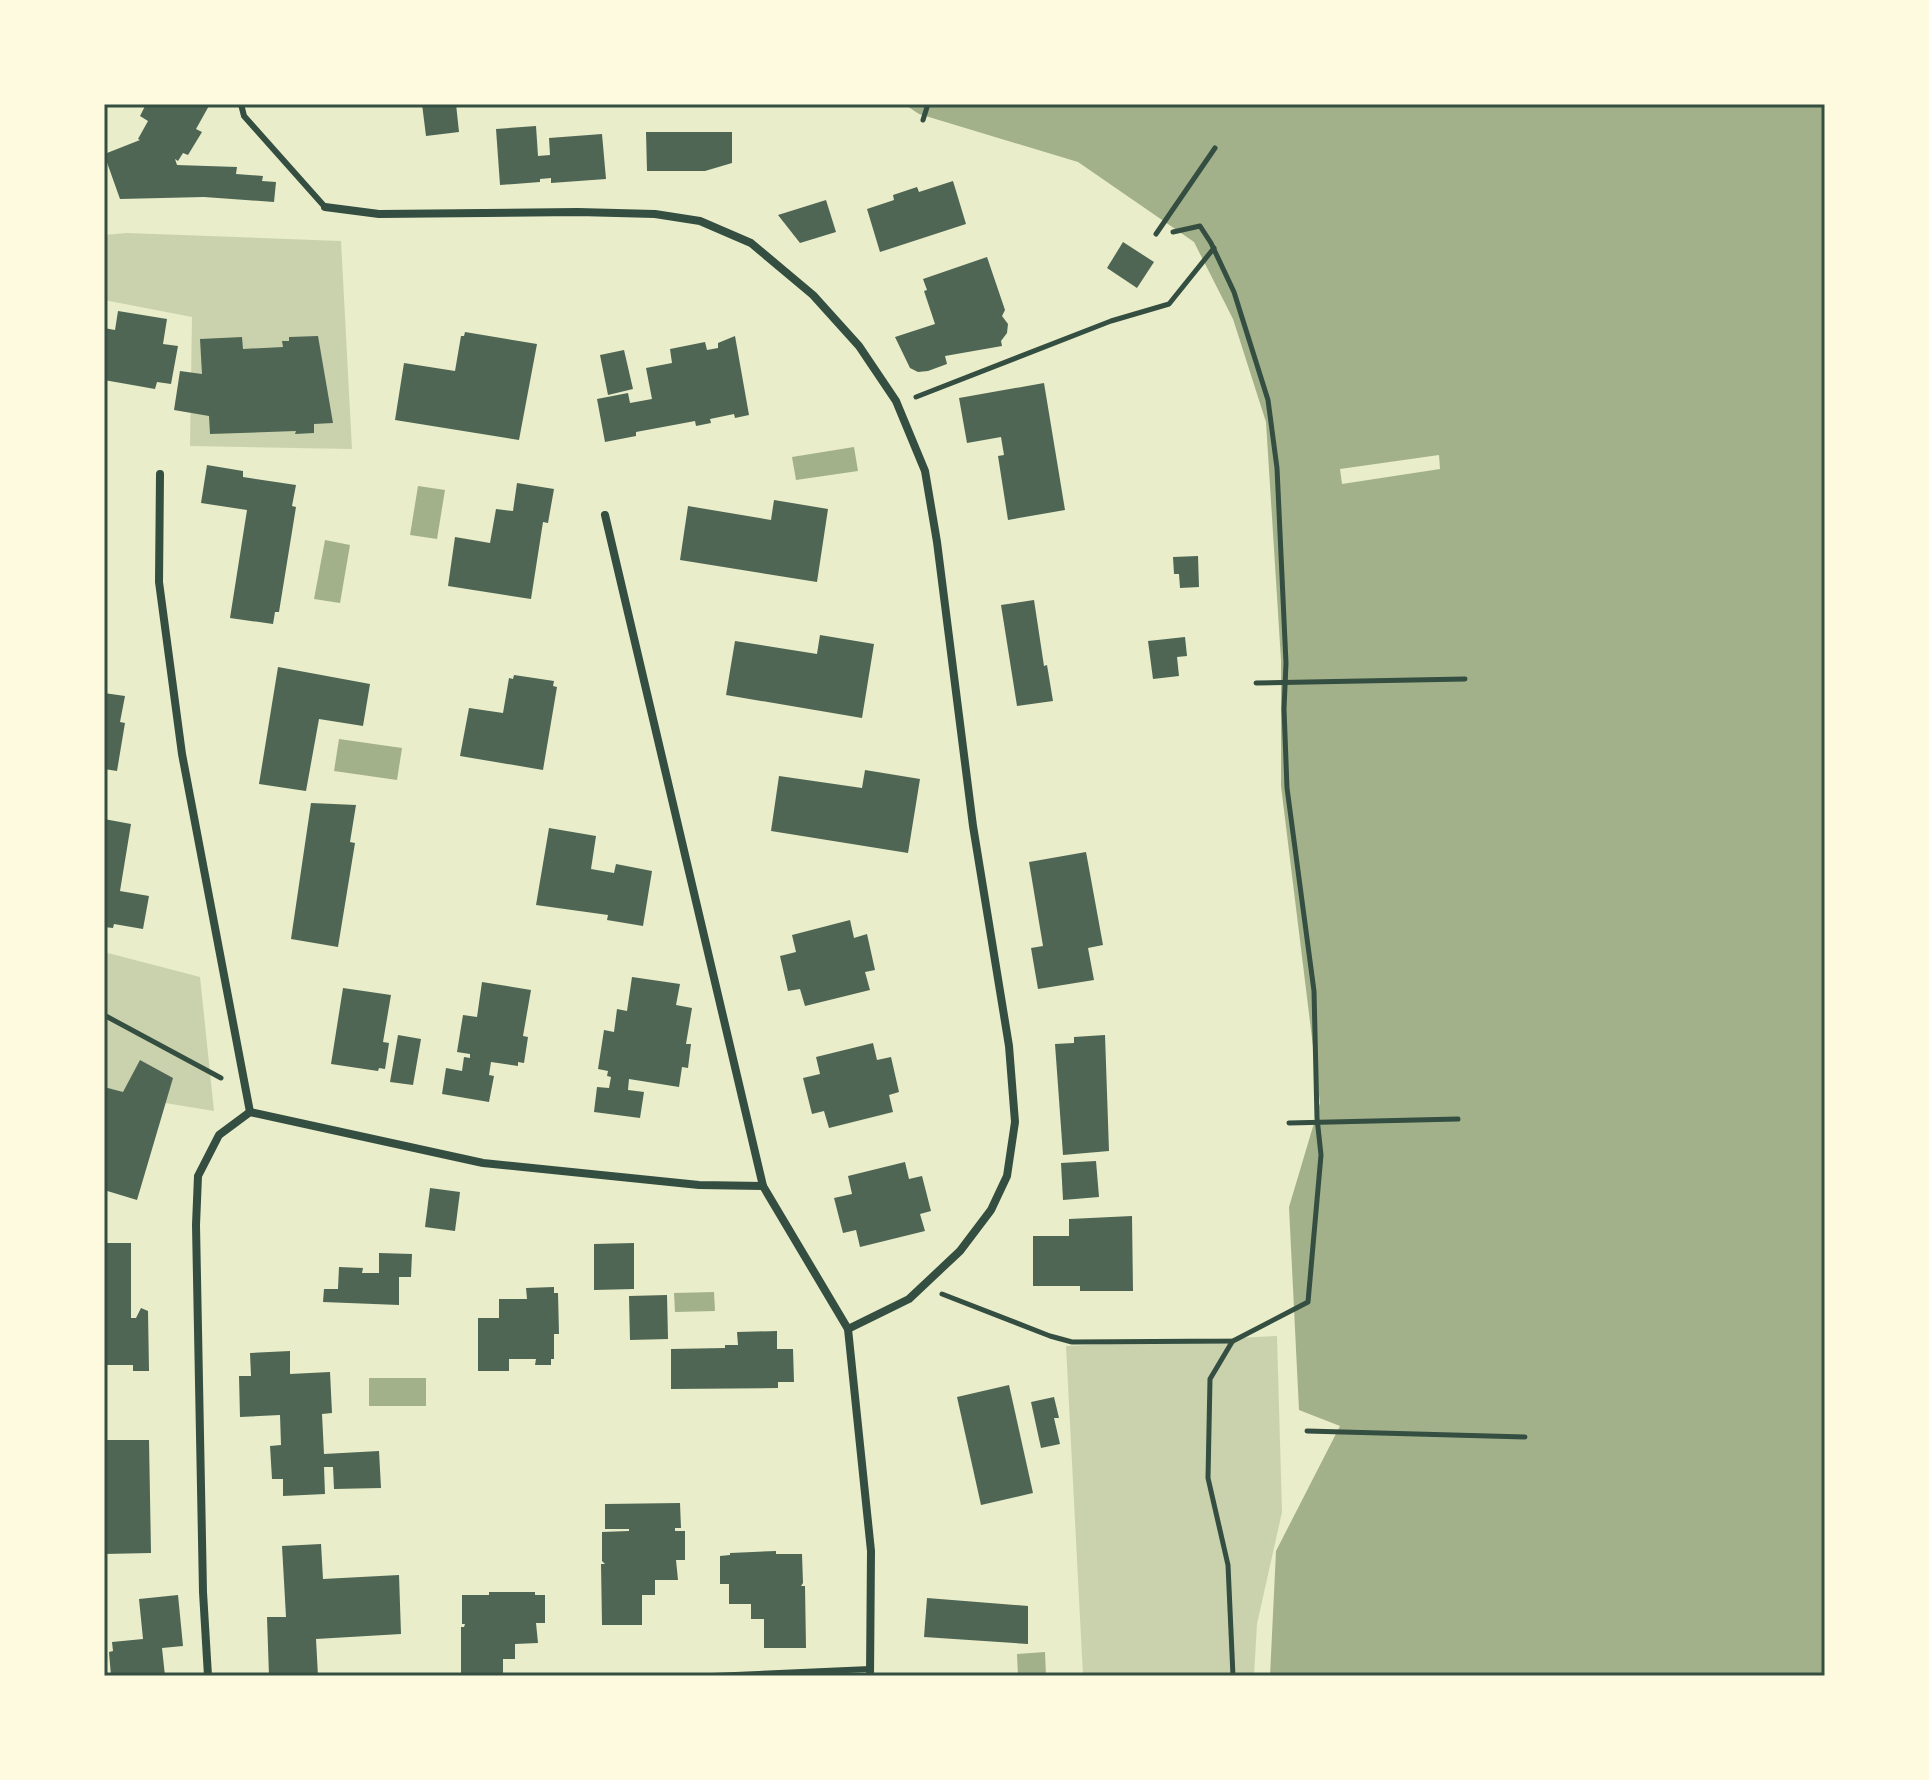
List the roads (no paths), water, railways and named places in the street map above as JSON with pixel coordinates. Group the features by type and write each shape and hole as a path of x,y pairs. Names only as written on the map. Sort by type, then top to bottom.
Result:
{"street":[{"path":"325,207 379,214 655,214 700,221 751,243 813,295 859,346 896,401 925,471 937,542 973,826 1009,1046 1015,1122 1007,1176 991,1210 960,1251 909,1299 848,1329"},
{"path":"160,474 159,582 182,754 250,1112"},
{"path":"605,515 763,1186 848,1329 871,1551 870,1672"},
{"path":"208,1676 203,1592 196,1225 198,1176 219,1135 250,1112 483,1163 699,1185 763,1186"}],"lane":[{"path":"241,104 244,116 325,207"},
{"path":"712,1676 870,1672"}]}
